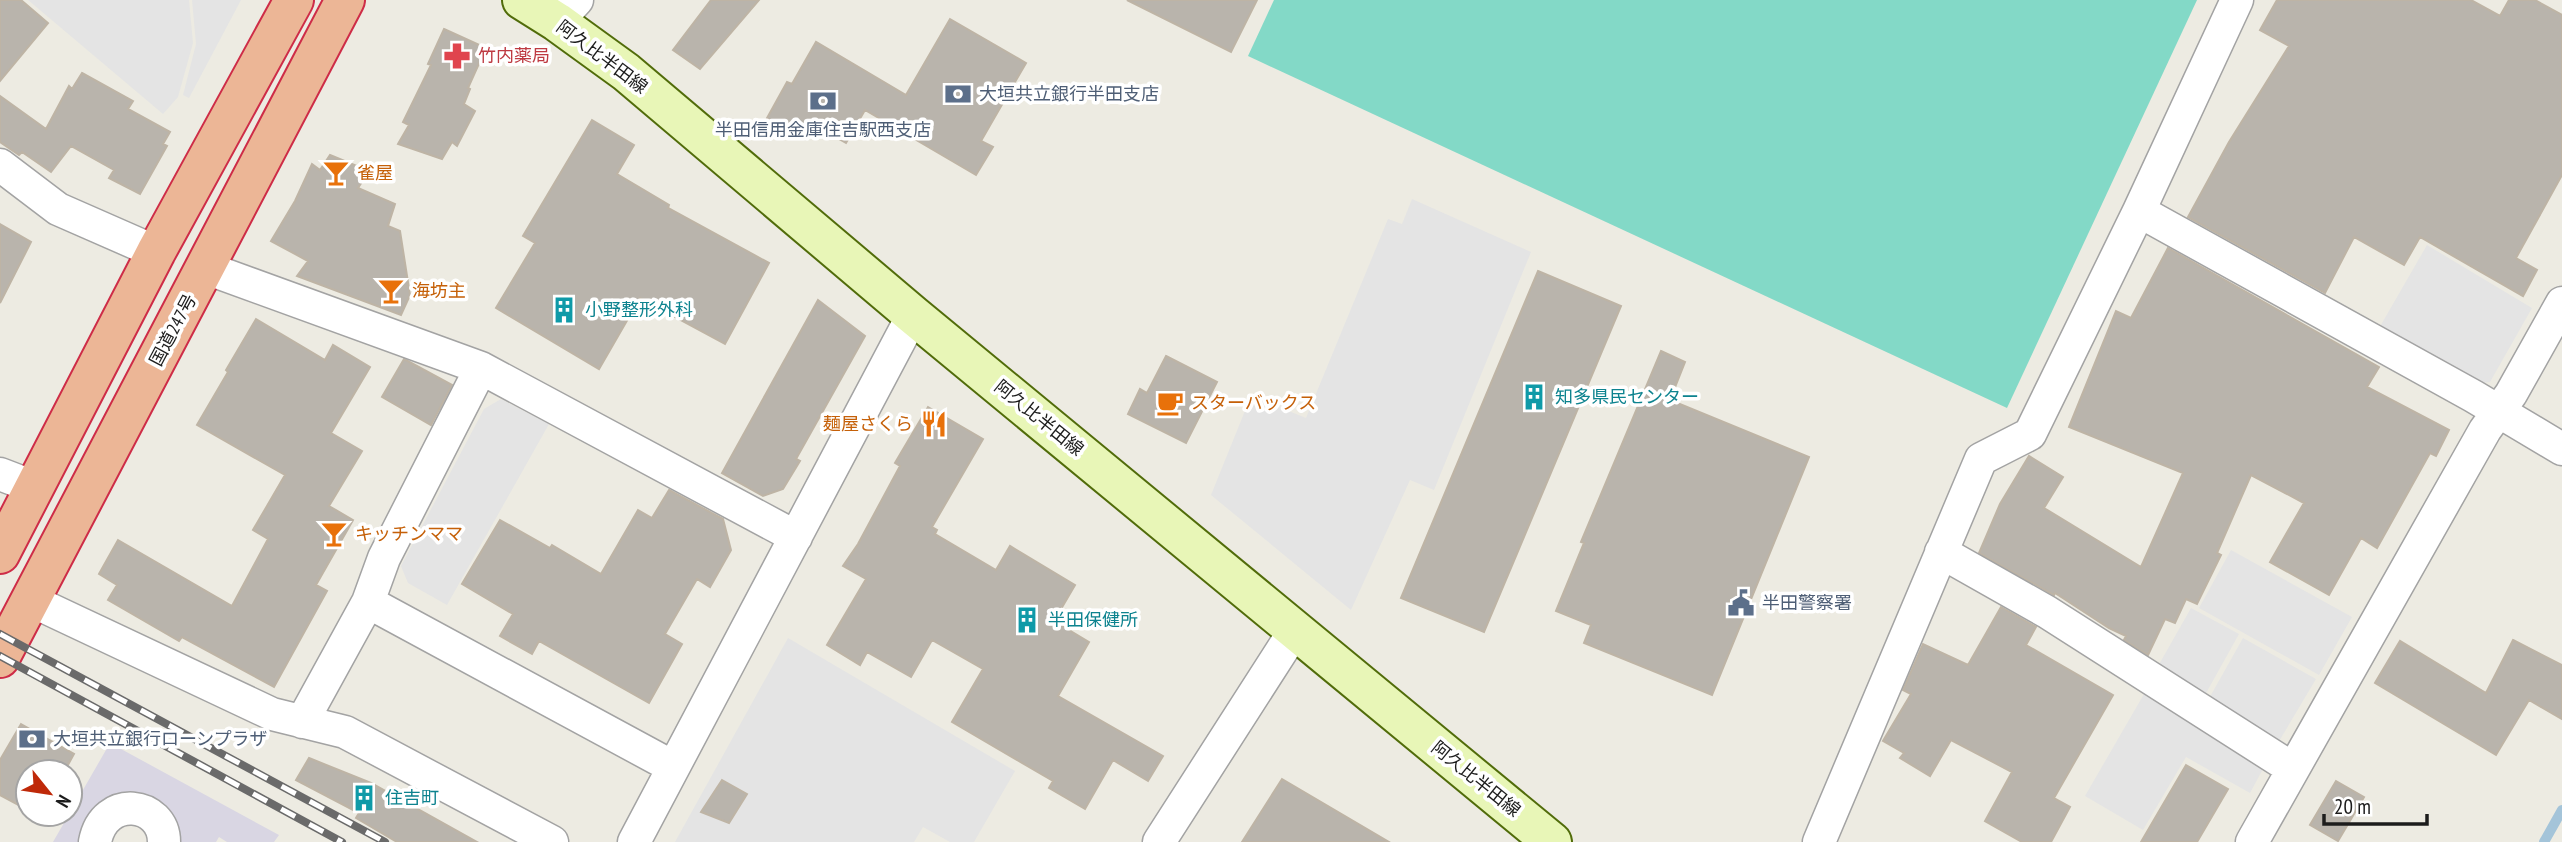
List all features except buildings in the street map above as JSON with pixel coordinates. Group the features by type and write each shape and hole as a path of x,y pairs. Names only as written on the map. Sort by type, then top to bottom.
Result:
{"highway":[{"path":"0,554 17,481 156,252 294,0"},
{"name":"国道247号","path":"0,658 345,0"}],"main road":[{"name":"阿久比半田線","path":"522,0 567,11 626,72 913,315 1552,842"}],"street":[{"path":"1819,842 1981,459 2029,434 2139,211 2237,0"},
{"path":"0,165 58,209 156,252"},
{"path":"2139,211 2562,449"},
{"path":"206,268 481,368 796,537"},
{"path":"2252,842 2485,430 2511,394 2562,303"},
{"path":"634,842 913,315"},
{"path":"303,722 368,602 384,558 481,368"},
{"path":"1941,552 2047,612 2293,769"},
{"path":"30,600 272,714 345,732 552,842"},
{"path":"368,602 673,767"},
{"path":"1159,842 1295,631"},
{"path":"95,842 99,826 108,815 120,809 133,808 146,812 159,823 164,842"}],"shaded area":[{"path":"28,0 189,0 193,43 178,97 163,114"},
{"path":"192,0 241,0 189,98 183,95 196,44"},
{"path":"1274,0 2197,0 2007,408 1248,56"},
{"path":"1412,199 1531,252 1434,490 1410,480 1351,610 1211,495 1251,396 1306,418 1388,219 1402,224"},
{"path":"2427,245 2532,308 2490,382 2471,384 2378,330"},
{"path":"501,399 549,424 447,605 408,583 401,566 484,409"},
{"path":"2231,550 2352,617 2319,675 2199,608"},
{"path":"2191,608 2239,634 2200,704 2153,675"},
{"path":"788,638 1015,771 974,842 950,842 923,827 914,842 675,842"},
{"path":"2243,638 2316,679 2278,743 2207,702"},
{"path":"2144,694 2263,769 2250,793 2186,757 2143,830 2085,796"},
{"path":"110,743 279,835 274,842 227,842 219,837 216,842 180,842 176,821 166,808 138,793 122,793 109,798 95,808 84,825 84,788"},
{"path":"61,828 83,828 79,842 53,842"}],"waterway":[{"path":"2544,842 2562,810"}],"railway":[{"path":"0,634 385,842"},
{"path":"0,656 342,842"}],"place":[{"name":"竹内薬局","path":"457,56"},
{"name":"大垣共立銀行半田支店","path":"958,94"},
{"name":"半田信用金庫住吉駅西支店","path":"823,101"},
{"name":"雀屋","path":"336,173"},
{"name":"海坊主","path":"391,291"},
{"name":"小野整形外科","path":"564,310"},
{"name":"知多県民センター","path":"1534,397"},
{"name":"スターバックス","path":"1170,403"},
{"name":"麺屋さくら","path":"934,424"},
{"name":"キッチンママ","path":"334,534"},
{"name":"半田警察署","path":"1741,603"},
{"name":"半田保健所","path":"1027,620"},
{"name":"大垣共立銀行ローンプラザ","path":"32,739"},
{"name":"住吉町","path":"364,798"}]}
